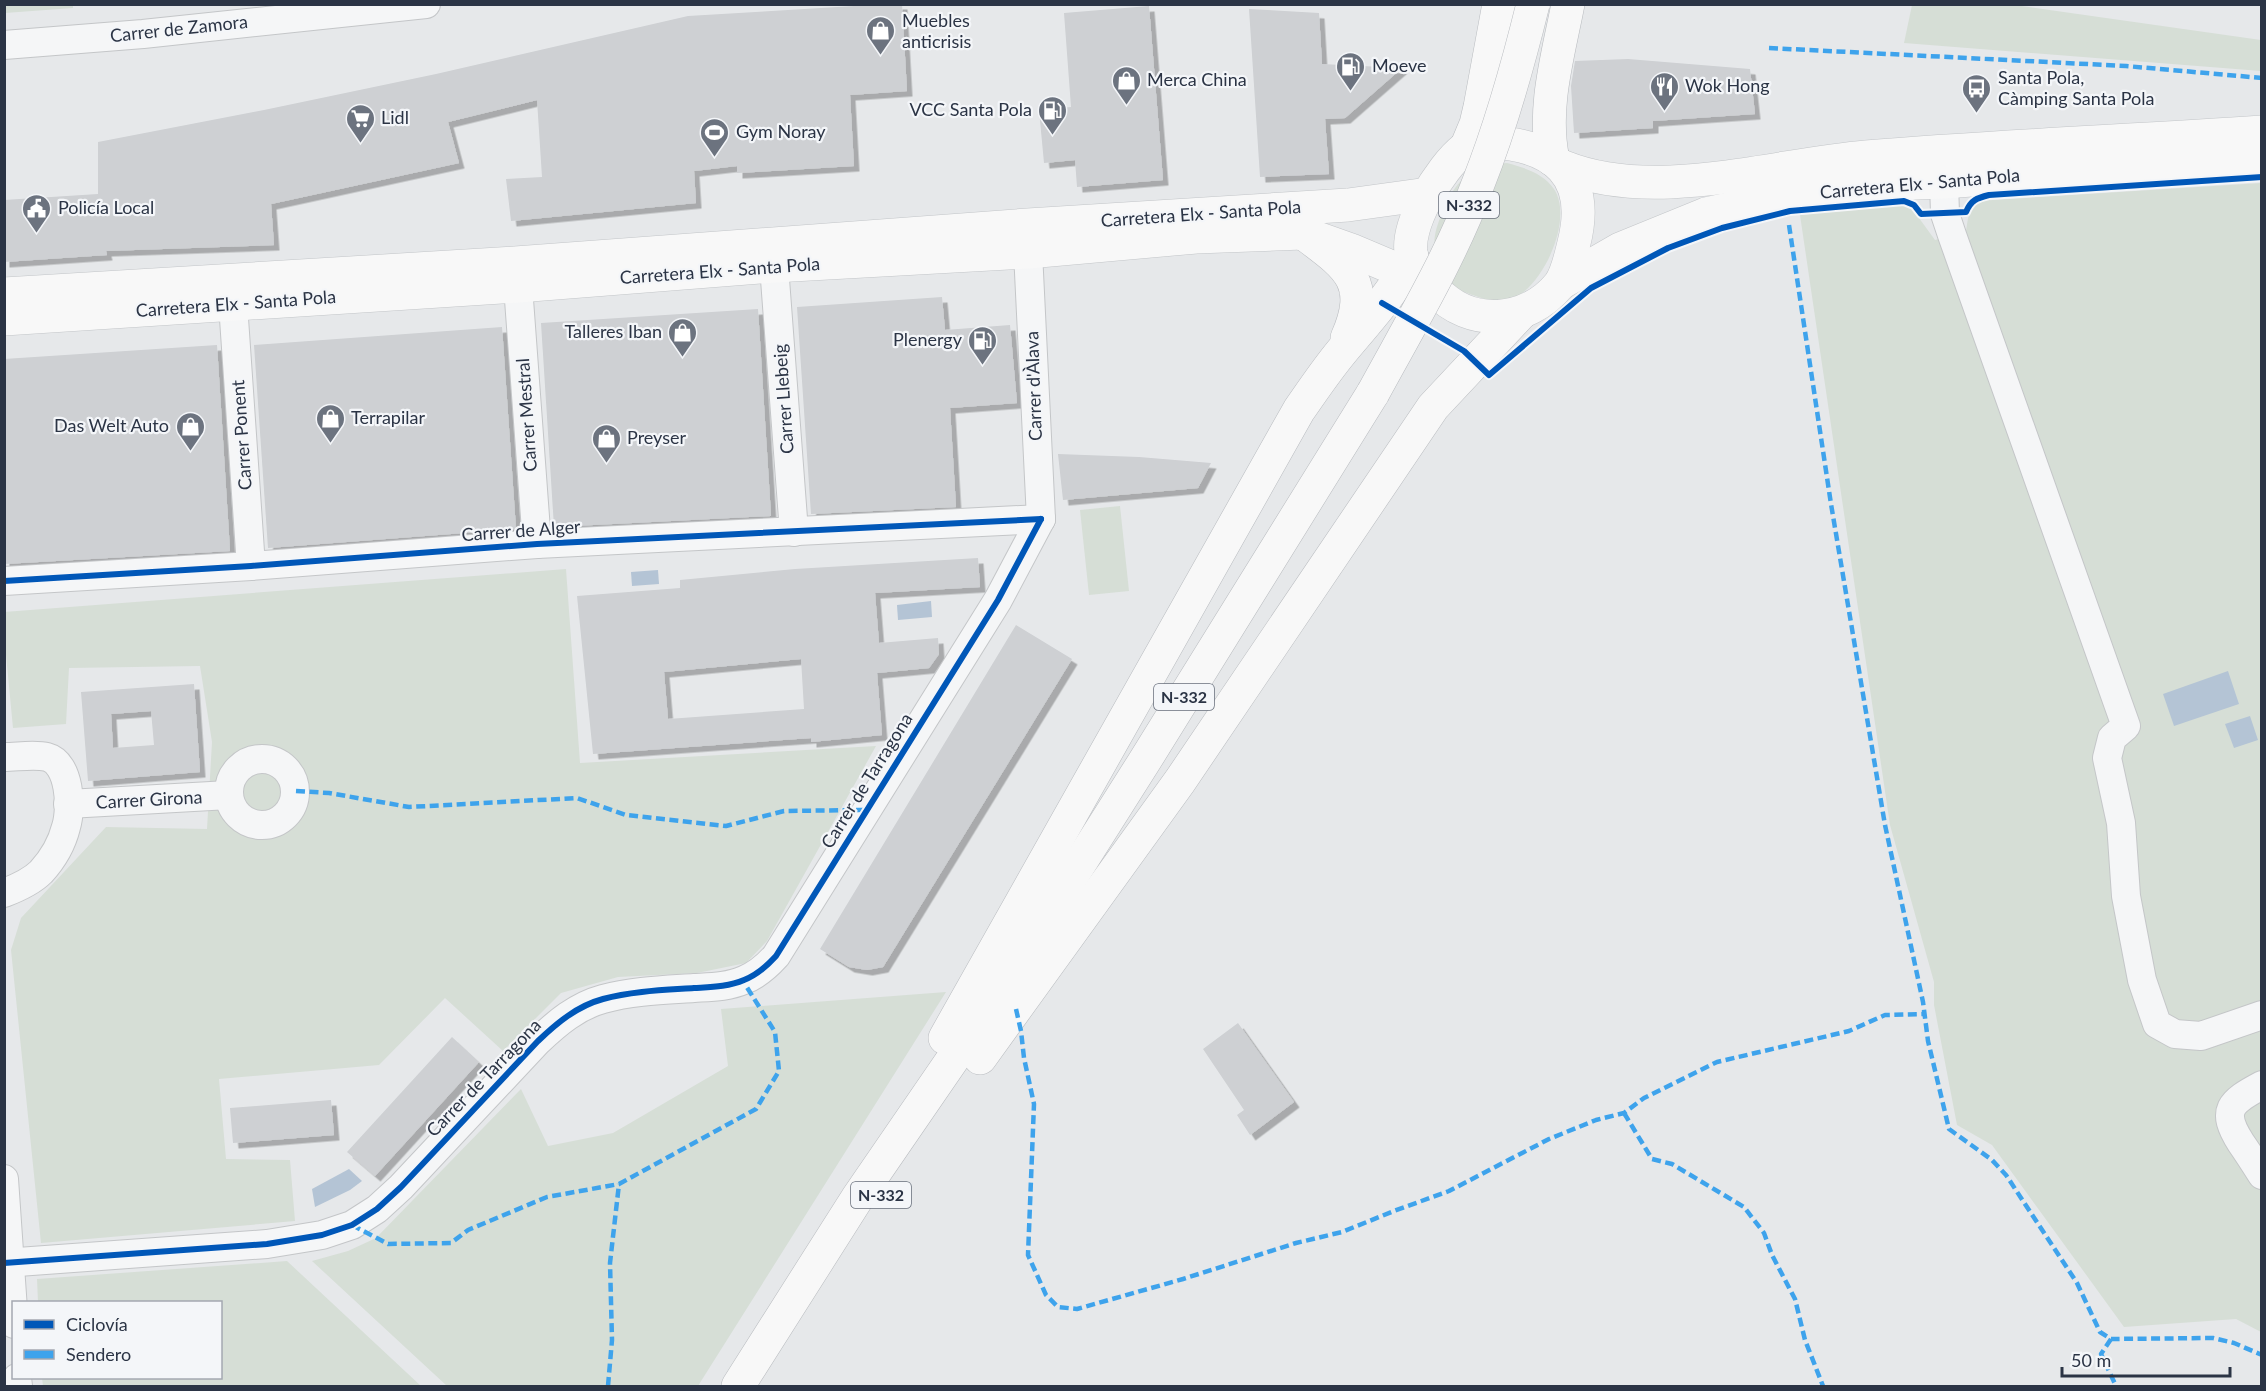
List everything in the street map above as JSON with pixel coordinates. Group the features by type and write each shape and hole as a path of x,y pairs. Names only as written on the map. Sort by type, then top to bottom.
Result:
{"main road":[{"path":"1499,4 1476,124 1466,148 1449,164 1428,194 1416,221 1412,242 1414,270 1438,294 1456,306 1477,314 1499,317 1521,314"},
{"name":"N-332","path":"738,1386 858,1197 994,999 1144,762 1372,393 1441,267 1478,185 1515,74 1533,4"},
{"path":"892,1178 1180,781 1433,407 1521,314 1540,304 1561,283 1579,223 1578,194 1559,164 1549,137 1548,112 1568,4"},
{"path":"1487,68 1512,57 1542,56 1556,71"},
{"name":"Carretera Elx - Santa Pola","path":"1559,164 1582,174 1623,181 1698,180 1864,157 2262,132"},
{"path":"1466,148 1490,142 1514,143 1559,164"},
{"name":"Carretera Elx - Santa Pola","path":"1561,283 1620,249 1706,214 1789,196 1865,185 1944,182 2262,159"},
{"name":"Carretera Elx - Santa Pola","path":"4,294 515,262 1028,225 1348,205 1428,194"},
{"path":"1303,233 1337,259 1352,277 1358,295 1353,323 1341,352"},
{"name":"Carretera Elx - Santa Pola","path":"4,319 518,286 774,266 1028,252 1196,237 1303,233 1414,270"},
{"path":"858,1197 972,988 1299,410 1341,352 1382,303 1414,270"},
{"name":"N-332","path":"760,1386 892,1178 994,999"}],"street":[{"name":"Carrer de Zamora","path":"4,45 143,34 426,4"},
{"path":"1944,182 1945,214 1948,224 2126,726 2112,738 2107,758 2121,823 2126,896 2142,980 2157,1024 2175,1034 2201,1036 2262,1015"},
{"name":"Carrer d'Àlava","path":"1028,252 1041,519"},
{"name":"Carrer Llebeig","path":"774,266 794,532"},
{"name":"Carrer Mestral","path":"518,286 537,544"},
{"name":"Carrer Ponent","path":"233,304 251,566"},
{"name":"Carrer de Alger","path":"4,581 251,566 537,544 1041,519"},
{"name":"Carrer de Tarragona","path":"7,1262 267,1244 322,1235 352,1225 377,1209 401,1187 538,1041 559,1021 577,1009 602,999 743,981 762,970 776,956 992,610 1041,519"},
{"path":"988,522 1010,555 1011,575"},
{"path":"4,757 46,756 58,763 66,777 68,804 67,826 59,846 40,873 4,893"},
{"name":"Carrer Girona","path":"68,804 229,795"},
{"path":"2262,1085 2235,1103 2228,1115 2231,1127 2262,1175"},
{"path":"4,1179 7,1262 12,1306"}],"shaded area":[{"path":"5,4 73,5 73,8 5,13"},
{"path":"1912,5 2015,5 2261,40 2261,71 1904,43"},
{"path":"1507,163 1533,172 1550,183 1559,202 1560,217 1558,234 1552,251 1534,281 1524,292 1512,299 1495,301 1464,292 1447,280 1437,257 1435,240 1438,223 1451,194 1458,185 1482,167"},
{"path":"2261,183 2261,1332 2236,1319 2124,1327 1992,1145 1957,1125 1934,1005 1934,982 1890,825 1800,215 1905,205 1911,207 1935,240 1966,231 1970,211 1977,201"},
{"path":"1120,506 1129,591 1089,595 1080,510"},
{"path":"566,569 580,763 876,746 767,941 746,963 697,973 618,977 561,993 503,1051 445,998 379,1065 219,1079 226,1159 290,1160 295,1221 41,1243 11,950 21,918 106,827 207,829 212,742 200,666 69,668 66,724 13,728 4,612"},
{"path":"946,992 698,1386 447,1386 312,1261 348,1251 376,1238 521,1089 548,1146 613,1133 728,1066 721,1009"},
{"path":"287,1261 421,1386 43,1386 42,1379 222,1379 222,1301 38,1301 37,1279"}],"water":[{"path":"658,570 659,584 632,586 631,572"},
{"path":"931,601 932,617 898,620 897,605"},
{"path":"2228,671 2239,704 2174,726 2163,694"},
{"path":"2250,716 2258,740 2234,748 2225,724"},
{"path":"349,1169 362,1181 350,1190 315,1207 312,1189"}],"building":[{"path":"902,4 907,91 850,95 854,166 737,173 737,166 694,171 696,203 511,221 506,179 542,177 537,100 448,122 459,163 271,204 274,245 106,251 107,255 4,262 4,200 98,194 98,142 436,74 688,16"},
{"path":"1149,6 1163,180 1077,187 1075,160 1044,163 1039,110 1071,107 1064,13"},
{"path":"1249,9 1319,13 1322,64 1402,68 1345,118 1325,119 1329,174 1260,177"},
{"path":"1628,59 1750,69 1755,114 1653,121 1653,128 1574,133 1571,86 1575,61"},
{"path":"942,297 945,330 1010,325 1017,403 950,408 956,507 811,514 797,307"},
{"path":"758,309 771,516 554,527 541,323"},
{"path":"502,327 516,529 268,548 254,345"},
{"path":"217,345 230,551 4,564 4,359"},
{"path":"1058,454 1211,463 1198,488 1063,500"},
{"path":"978,558 980,587 875,593 879,643 938,638 939,654 929,668 877,673 882,735 811,742 811,738 593,754 577,596 680,588 680,580 795,569","holes":["801,659 804,709 668,719 664,672"]},
{"path":"1016,625 1072,659 883,967 867,970 849,967 820,949"},
{"path":"194,684 200,772 88,781 81,692","holes":["151,711 154,745 113,748 111,714"]},
{"path":"1238,1023 1294,1102 1250,1135 1237,1115 1244,1110 1203,1049"},
{"path":"452,1037 479,1062 375,1176 347,1152"},
{"path":"331,1100 334,1135 233,1143 230,1108"}],"marked path":[{"path":"1769,48 2126,66 2262,78"},
{"path":"1789,225 1831,504 1885,825 1923,1002 1928,1041 1949,1129 1992,1160 2006,1175 2077,1283 2100,1332 2111,1339 2213,1338 2234,1343 2262,1355"},
{"path":"296,791 329,793 409,807 577,798 626,815 726,826 784,811 866,810"},
{"path":"352,1225 388,1244 451,1243 468,1230 547,1197 619,1184 756,1109 779,1071 775,1032 743,981"},
{"path":"1016,1009 1034,1104 1028,1255 1046,1295 1058,1307 1077,1309 1183,1279 1296,1243 1342,1232 1449,1191 1549,1139 1596,1120 1624,1113 1644,1098 1717,1062 1849,1031 1885,1015 1925,1014"},
{"path":"1624,1113 1652,1159 1672,1164 1744,1207 1764,1233 1772,1255 1795,1299 1805,1340 1823,1386"},
{"path":"608,1386 612,1340 610,1263 619,1184"},
{"path":"2111,1339 2101,1354 2116,1386"}],"cycle path":[{"path":"1382,303 1464,351 1489,375 1591,288 1668,248 1722,228 1790,211 1904,201 1914,205 1921,214 1966,212 1975,200 1989,195 2262,177"},
{"path":"4,581 251,566 537,544 1041,519"},
{"path":"4,1263 267,1244 322,1235 352,1225 377,1209 401,1187 538,1041 576,1011 614,996 648,991 713,987 738,982 757,973 776,956 998,600 1041,519"}],"place":[{"name":"Muebles anticrisis","path":"881,56"},
{"name":"Moeve","path":"1351,92"},
{"name":"Merca China","path":"1126,106"},
{"name":"Wok Hong","path":"1664,112"},
{"name":"Santa Pola, Càmping Santa Pola","path":"1977,114"},
{"name":"VCC Santa Pola","path":"1053,136"},
{"name":"Lidl","path":"360,144"},
{"name":"Gym Noray","path":"715,158"},
{"name":"Policía Local","path":"37,234"},
{"name":"Talleres Iban","path":"683,358"},
{"name":"Plenergy","path":"983,366"},
{"name":"Terrapilar","path":"330,444"},
{"name":"Das Welt Auto","path":"190,452"},
{"name":"Preyser","path":"606,464"}]}
